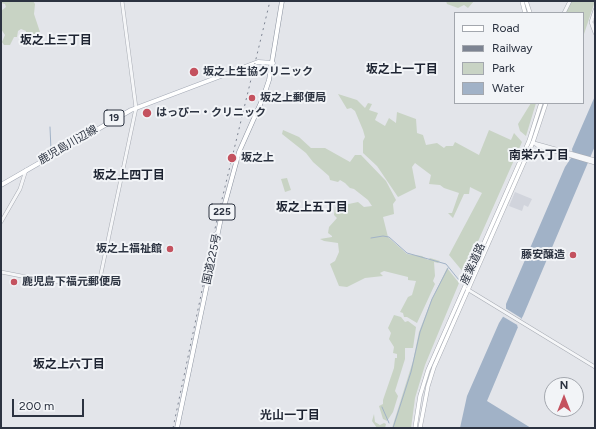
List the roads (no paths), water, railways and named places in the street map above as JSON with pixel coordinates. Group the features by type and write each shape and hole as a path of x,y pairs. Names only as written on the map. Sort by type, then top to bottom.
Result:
{"main road":[{"name":"国道225号","path":"177,428 221,218 239,152 263,98 273,63 282,1"},
{"path":"522,1 525,12"},
{"path":"526,1 530,12"},
{"name":"鹿児島川辺線","path":"1,185 136,108 258,62 273,63"},
{"name":"産業道路","path":"415,428 420,396 428,370 464,283 528,141 541,104"},
{"name":"産業道路","path":"420,428 428,386 434,367 533,142 546,104"}],"street":[{"path":"1,272 47,281 100,283 136,108 122,1"},
{"path":"564,12 570,1"},
{"path":"595,10 591,22 595,33"},
{"path":"533,142 589,160 595,164"},
{"path":"589,160 595,160"},
{"path":"1,222 20,190 26,170"},
{"path":"464,283 468,290 595,367"}],"water":[{"path":"595,96 595,146 523,316 517,326 518,327 487,401 531,428 460,428 467,396 499,323 506,312 506,304 565,167 573,155 572,149"}],"waterway":[{"path":"50,127 51,150"},
{"path":"371,238 383,236 389,237 407,253 446,264 459,280"},
{"path":"393,428 411,372 420,332 432,299 448,268"},
{"path":"382,407 389,423"}],"railway":[{"path":"173,428 216,224 270,1"}],"place":[{"name":"坂之上生協クリニック","path":"194,72"},
{"name":"坂之上郵便局","path":"252,98"},
{"name":"はっぴー・クリニック","path":"147,113"},
{"name":"坂之上","path":"232,158"},
{"name":"坂之上福祉館","path":"170,249"},
{"name":"藤安醸造","path":"573,255"},
{"name":"鹿児島下福元郵便局","path":"14,282"}],"district":[{"name":"坂之上三丁目","path":"56,40"},
{"name":"坂之上一丁目","path":"402,69"},
{"name":"南栄六丁目","path":"539,155"},
{"name":"坂之上四丁目","path":"129,175"},
{"name":"坂之上五丁目","path":"312,207"},
{"name":"坂之上六丁目","path":"69,364"},
{"name":"光山一丁目","path":"290,415"}]}
